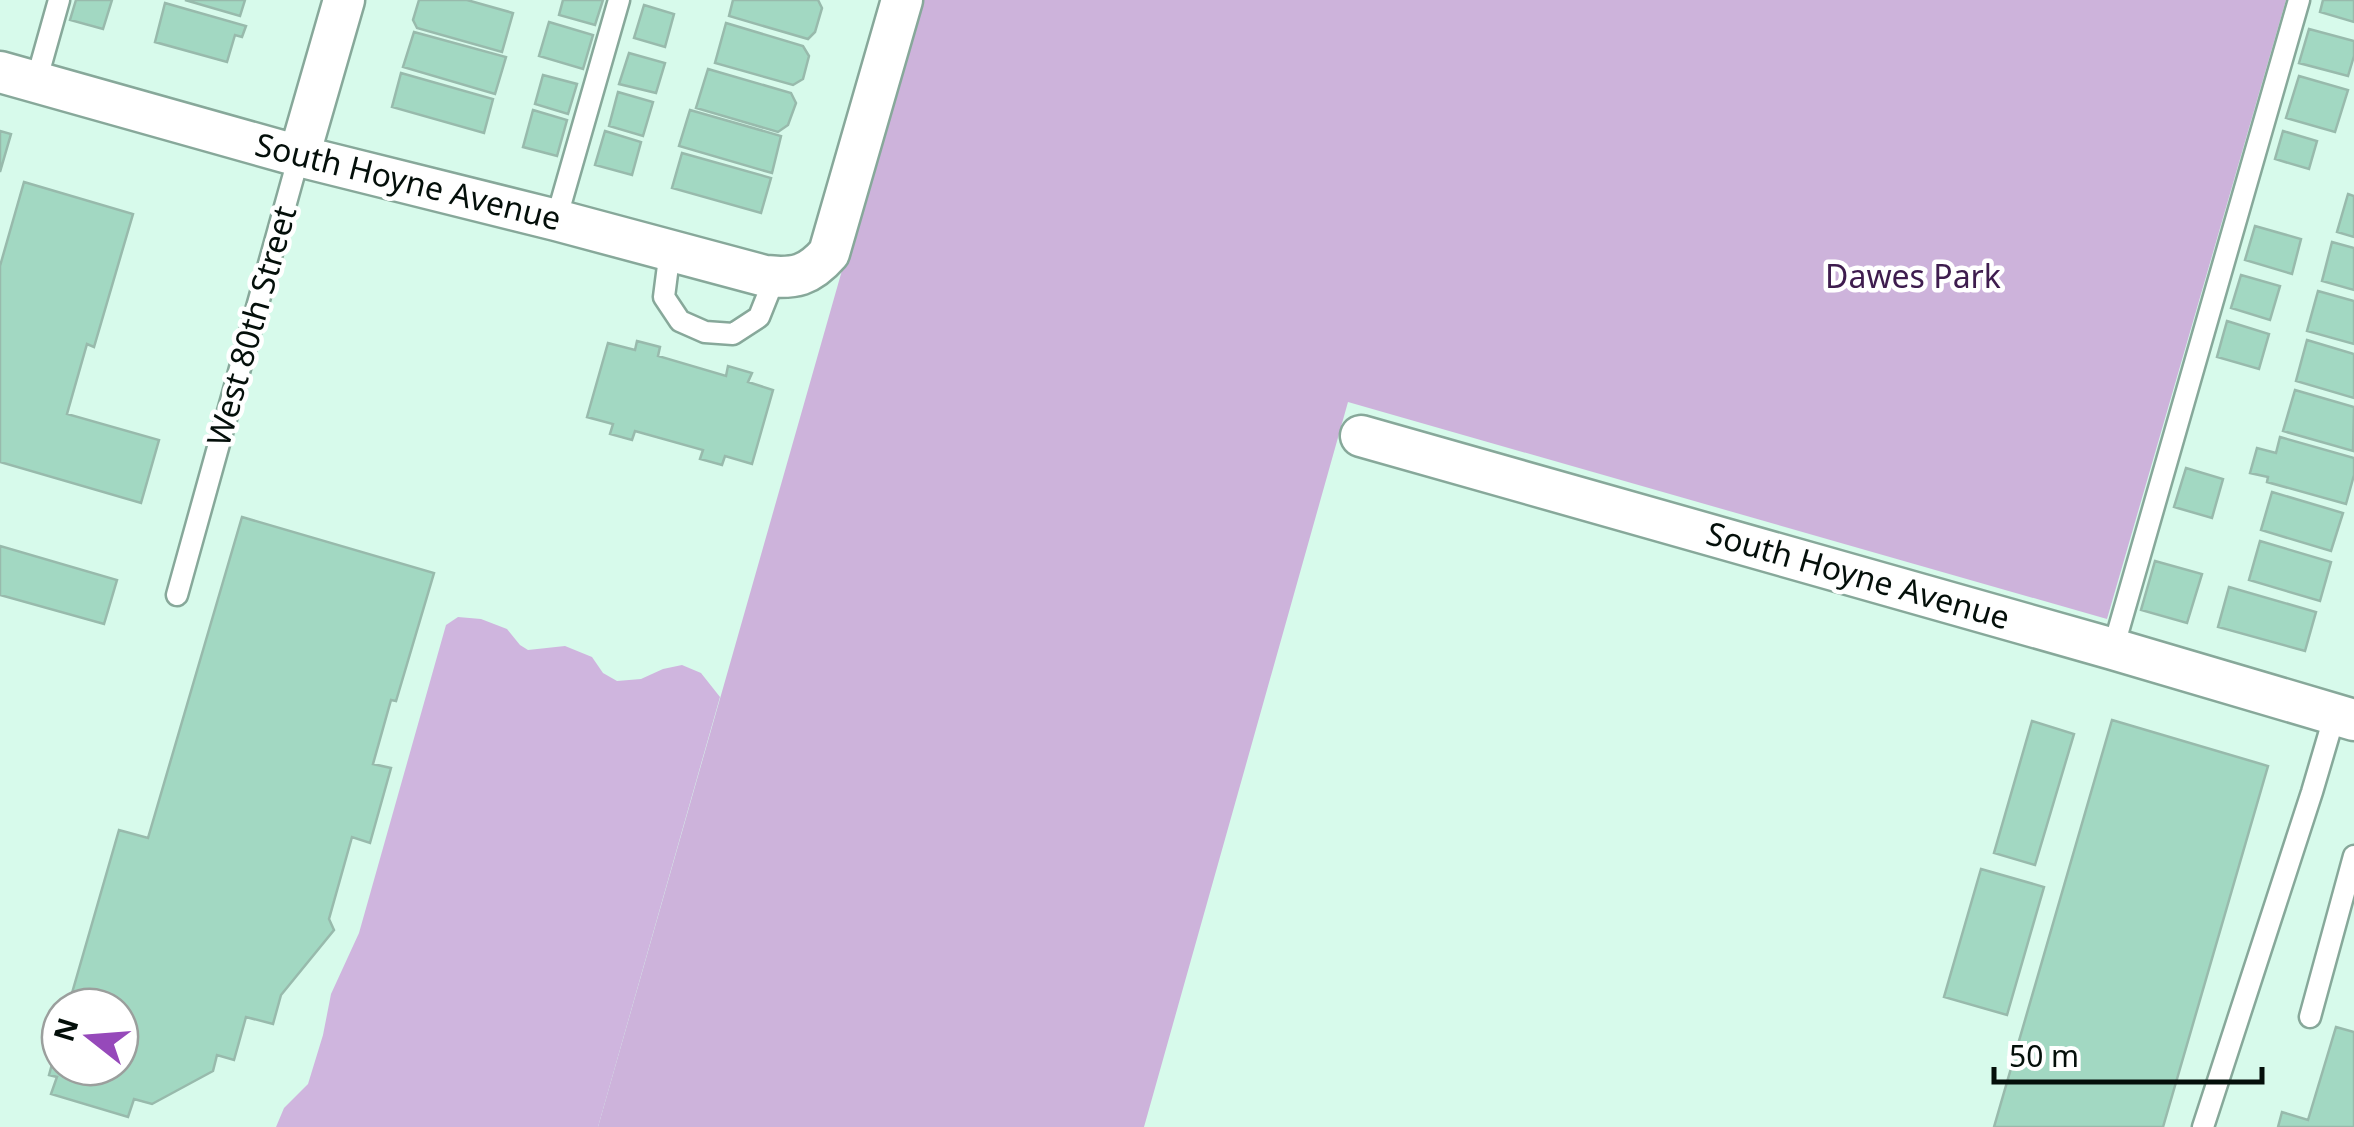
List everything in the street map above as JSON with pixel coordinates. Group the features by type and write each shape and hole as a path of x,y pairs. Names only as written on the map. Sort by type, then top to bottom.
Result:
{"street":[{"name":"West 80th Street","path":"299,156 344,0"},
{"name":"South Hoyne Avenue","path":"18,77 299,156 775,277 800,276 817,267 829,253 902,0"},
{"name":"South Hoyne Avenue","path":"1361,436 2344,717"}],"lane":[{"path":"18,77 60,0"},
{"path":"556,220 619,0"},
{"path":"2113,649 2300,0"},
{"name":"West 80th Street","path":"176,596 299,156"},
{"path":"670,250 664,297 680,321 705,332 733,334 759,316 775,277"},
{"path":"2203,1127 2312,792 2344,717"},
{"path":"2310,1017 2354,856"}],"green space":[{"name":"Dawes Park","path":"919,0 2286,0 2107,619 1348,402 1144,1127 598,1127"}],"shaded area":[{"path":"458,617 481,619 507,629 528,650 565,646 592,657 603,673 617,681 641,679 682,665 701,673 720,697 598,1127 276,1127 284,1108 308,1084 331,994 359,933 446,625"}],"building":[{"path":"76,0 112,0 103,29 70,20"},
{"path":"185,0 245,0 240,16"},
{"path":"419,0 467,0 513,13 502,52 417,28 413,20"},
{"path":"563,0 603,0 595,25 559,15"},
{"path":"733,0 818,0 822,8 815,32 808,39 729,16"},
{"path":"2323,0 2354,0 2354,22 2320,12"},
{"path":"165,3 246,26 242,37 235,35 227,62 155,42"},
{"path":"644,5 674,14 665,47 634,38"},
{"path":"549,22 593,35 583,69 539,56"},
{"path":"726,23 803,46 809,56 803,79 793,85 715,63"},
{"path":"2309,29 2354,41 2348,76 2299,63"},
{"path":"414,32 506,57 495,94 403,67"},
{"path":"629,53 665,63 656,93 619,84"},
{"path":"708,69 791,93 796,103 788,125 778,132 696,108"},
{"path":"401,73 493,99 484,133 392,107"},
{"path":"543,75 577,84 568,114 535,104"},
{"path":"2299,76 2348,90 2335,132 2286,118"},
{"path":"618,92 653,102 643,136 609,126"},
{"path":"533,110 567,120 557,156 523,147"},
{"path":"690,110 781,136 772,173 679,146"},
{"path":"0,131 11,134 0,172"},
{"path":"605,131 641,142 632,175 595,165"},
{"path":"2283,131 2317,141 2309,169 2275,159"},
{"path":"682,153 771,178 761,213 672,188"},
{"path":"24,182 133,214 94,347 87,344 67,414 159,440 141,503 0,462 0,266"},
{"path":"2348,194 2354,196 2354,237 2337,232"},
{"path":"2255,226 2301,239 2292,274 2245,260"},
{"path":"2332,242 2354,248 2354,290 2322,281"},
{"path":"2241,275 2280,286 2270,320 2231,308"},
{"path":"2318,291 2354,301 2354,344 2307,331"},
{"path":"2227,321 2269,334 2259,369 2217,357"},
{"path":"2307,340 2354,354 2354,398 2296,381"},
{"path":"637,341 660,347 658,356 726,376 728,366 752,373 748,382 773,390 752,464 725,456 722,465 700,459 703,450 635,431 632,440 610,434 613,424 587,417 608,343 635,350"},
{"path":"2295,390 2354,407 2353,451 2283,431"},
{"path":"2280,437 2354,458 2346,504 2267,482 2268,477 2250,473 2257,448 2276,453"},
{"path":"2186,468 2223,479 2212,518 2174,507"},
{"path":"2272,492 2343,513 2331,551 2261,530"},
{"path":"242,517 434,573 373,764 391,768 370,843 352,837 329,919 334,930 281,995 273,1024 246,1017 234,1060 217,1055 213,1071 152,1104 134,1099 128,1117 51,1094 53,1087 140,1087 140,987 74,987 119,830 148,838"},
{"path":"2260,541 2331,562 2320,601 2249,580"},
{"path":"0,546 117,580 104,624 0,595"},
{"path":"2155,561 2202,574 2187,623 2141,610"},
{"path":"2229,587 2316,612 2305,651 2218,627"},
{"path":"2112,720 2268,766 2163,1127 1994,1127"},
{"path":"2032,721 2074,734 2035,865 1994,853"},
{"path":"1981,869 2044,887 2007,1015 1944,997"},
{"path":"2336,1027 2354,1032 2354,1127 2278,1127 2282,1112 2308,1120"}]}
